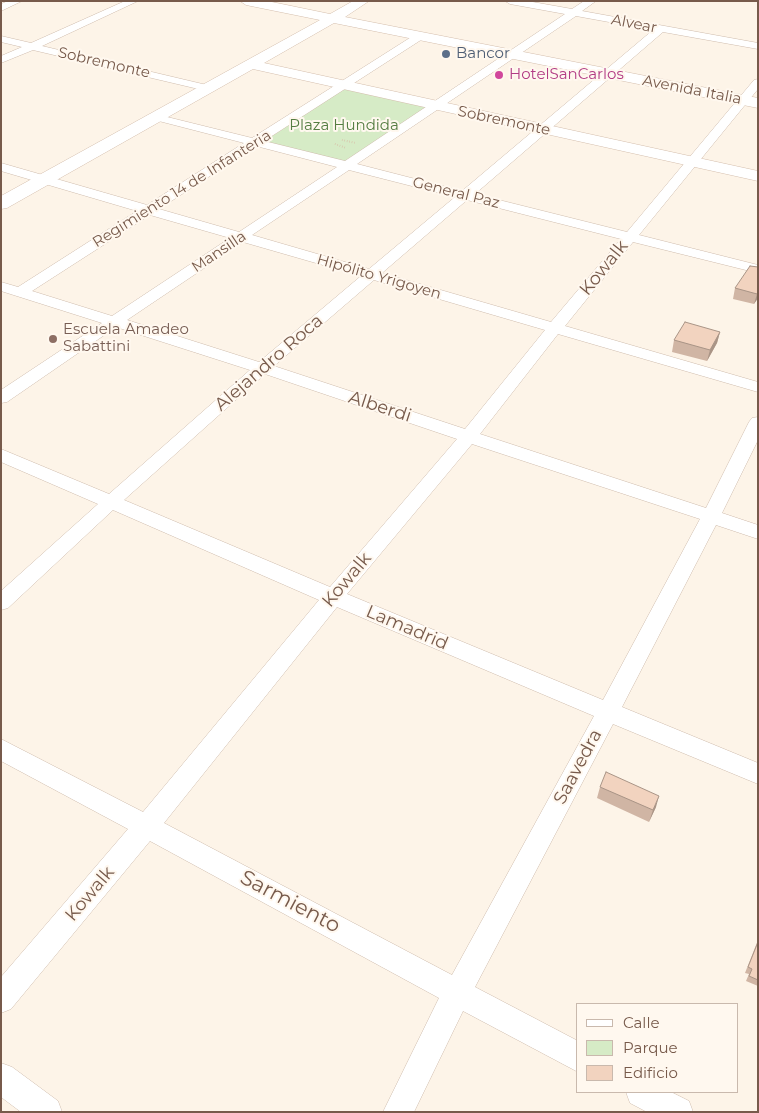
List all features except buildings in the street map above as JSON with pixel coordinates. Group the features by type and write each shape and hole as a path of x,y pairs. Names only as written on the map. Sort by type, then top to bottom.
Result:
{"main road":[{"path":"1,204 363,1"},
{"name":"Avenida Italia","path":"242,2 750,101"},
{"name":"Sobremonte","path":"250,64 758,176"}],"street":[{"path":"1,8 17,1"},
{"path":"1,60 133,1"},
{"name":"Alvear","path":"510,1 758,46"},
{"name":"Mansilla","path":"1,398 591,1"},
{"name":"Alejandro Roca","path":"1,603 262,368 606,73 660,29"},
{"name":"Regimiento 14 de Infanteria","path":"20,292 420,36"},
{"name":"Sobremonte","path":"1,39 206,88"},
{"name":"Kowalk","path":"1,999 147,826 332,596 469,436 554,328 692,162 750,101 758,82"},
{"name":"General Paz","path":"154,117 758,269"},
{"name":"Hipólito Yrigoyen","path":"1,167 758,387"},
{"name":"Alberdi","path":"1,286 262,368 758,532"},
{"name":"Saavedra","path":"398,1112 458,992 608,712 758,422"},
{"name":"Lamadrid","path":"1,455 758,774"},
{"name":"Sarmiento","path":"1,749 576,1056"},
{"path":"1,1078 47,1112"},
{"path":"643,1093 678,1112"}],"green space":[{"name":"Plaza Hundida","path":"345,88 427,107 346,162 263,142"}],"place":[{"name":"Bancor","path":"446,54"},
{"name":"HotelSanCarlos","path":"499,75"},
{"name":"Escuela Amadeo Sabattini","path":"53,339"}]}
